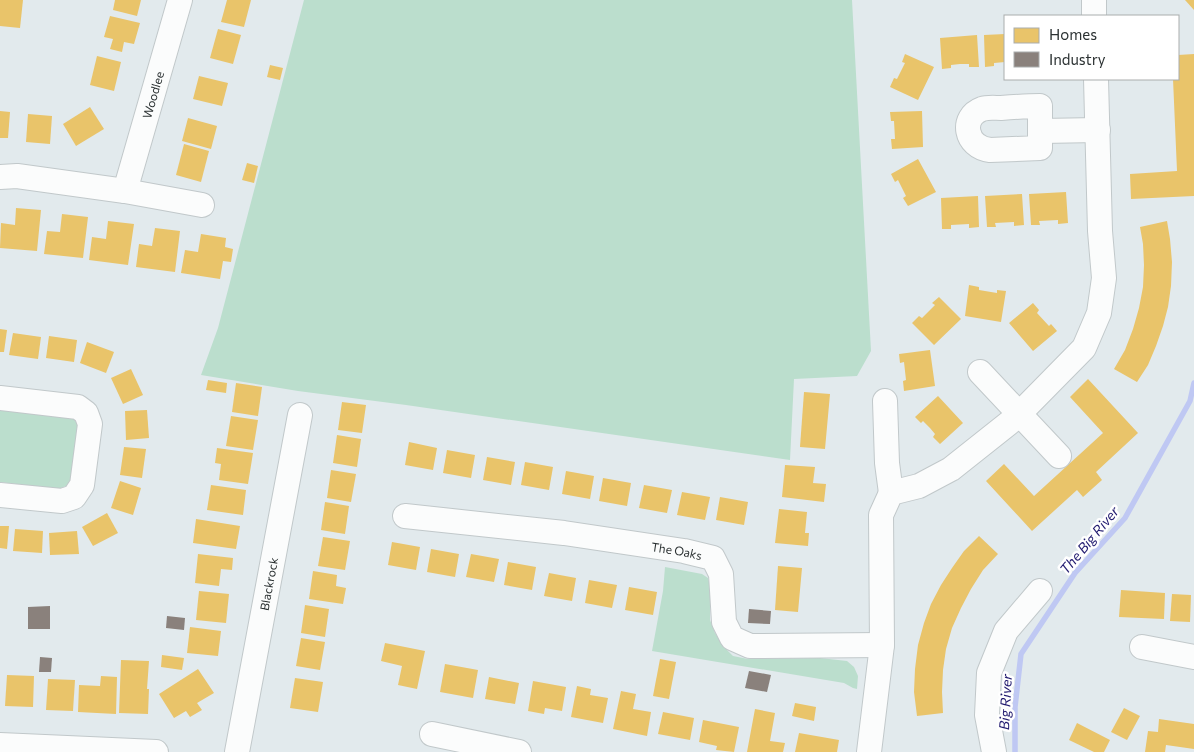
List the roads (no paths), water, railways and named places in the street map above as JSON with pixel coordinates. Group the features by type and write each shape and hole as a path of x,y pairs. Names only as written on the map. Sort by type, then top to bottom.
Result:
{"street":[{"name":"Woodlee","path":"125,191 180,0"},
{"path":"1094,0 1094,15"},
{"path":"891,493 920,486 951,468 1014,419 1084,348 1100,313 1104,278 1100,231 1096,80"},
{"path":"1041,130 1098,130"},
{"path":"0,177 18,176 125,191 202,205"},
{"path":"980,372 1059,456"},
{"path":"0,398 78,407 86,414 90,424 82,485 74,497 62,501 0,495"},
{"path":"869,752 882,645 881,515 891,493 887,463 885,401"},
{"name":"Blackrock","path":"236,752 300,415"},
{"name":"The Oaks","path":"405,516 564,533 684,551 712,558 721,574 724,622 732,638 750,646 882,645"},
{"path":"994,752 987,715 989,673 1006,631 1040,592"},
{"path":"1142,647 1194,657"},
{"path":"432,734 519,752"},
{"path":"0,744 156,752"}],"waterway":[{"name":"The Big River","path":"1015,752 1015,707 1021,654 1075,573 1125,518 1190,401 1194,383"}],"water label":[{"name":"Big River","path":"1005,702"}]}
